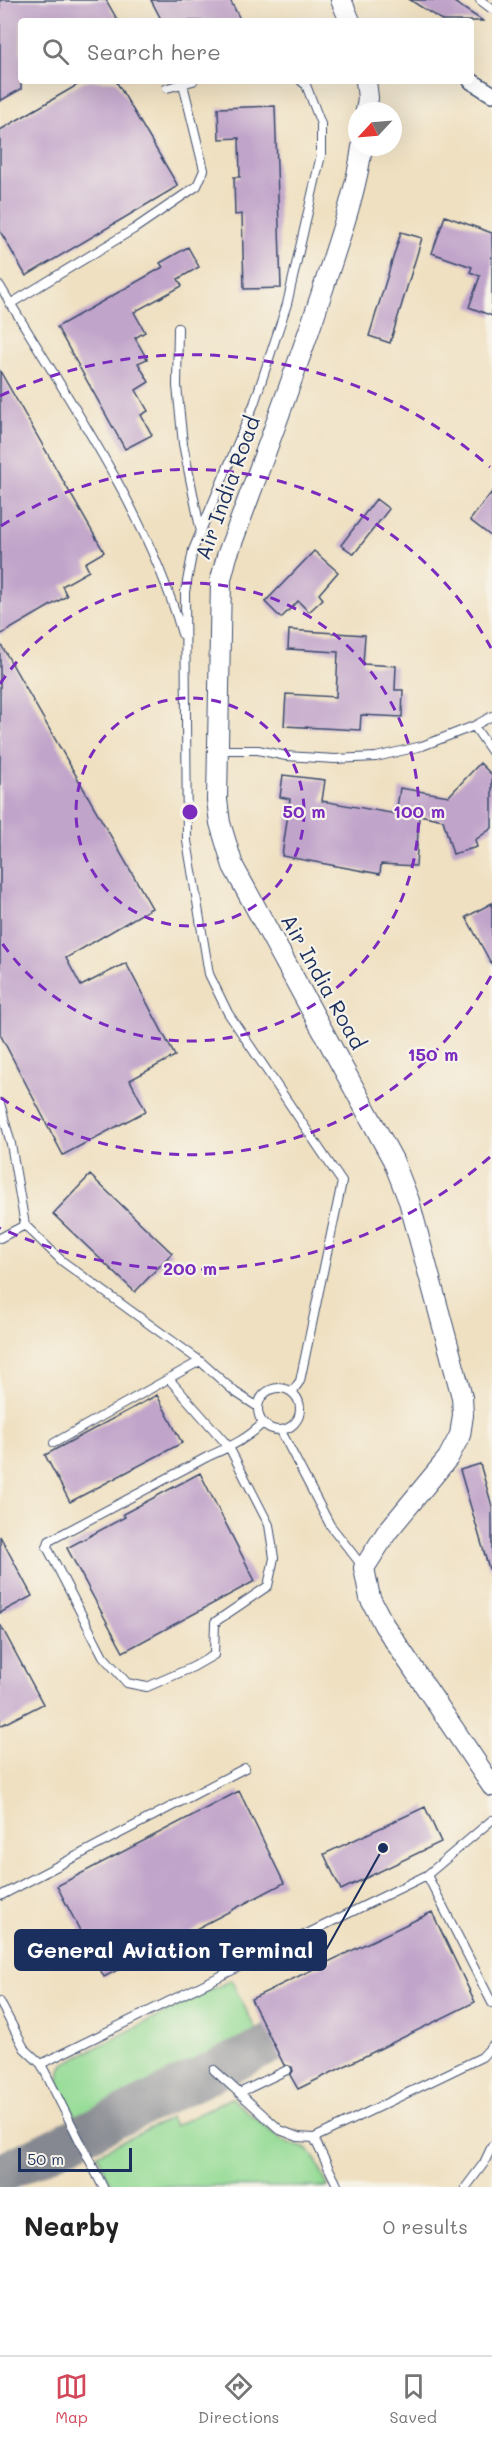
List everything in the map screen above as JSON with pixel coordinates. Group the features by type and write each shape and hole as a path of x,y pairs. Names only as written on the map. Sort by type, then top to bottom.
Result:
{"street":[{"path":"474,83 492,94"},
{"path":"366,84 367,102"},
{"name":"Air India Road","path":"360,156 342,227 300,360 227,556 221,579 220,750 217,800 220,823 233,866 393,1160 409,1201 462,1397 463,1415 460,1435 448,1458 387,1533 364,1568"},
{"path":"364,1568 370,1598 384,1625 491,1782"}],"lane":[{"path":"480,0 492,9"},
{"path":"10,303 134,229 197,186 204,170 183,84 167,88"},
{"path":"291,1392 300,1381 342,1182 228,1014 209,974 186,841 185,592 193,550 254,404 287,304 321,155 321,124 305,84"},
{"path":"0,286 124,492 172,598 185,644"},
{"path":"178,328 177,386 183,444 201,530"},
{"path":"220,750 258,750 285,756 335,759 375,757 422,747 474,726 492,716"},
{"path":"474,726 492,752"},
{"path":"0,1103 11,1144 25,1225 62,1261 200,1361 236,1392 258,1407"},
{"path":"0,1238 25,1225"},
{"path":"54,1443 200,1361"},
{"path":"169,1379 229,1447 269,1525 274,1558 268,1586 215,1622 214,1655 147,1687 127,1683 104,1656 47,1547 49,1541 229,1447 249,1437 263,1423"},
{"path":"285,1389 291,1392 300,1404 300,1416 289,1428 281,1431 269,1429 259,1416 258,1407 261,1398 271,1390 285,1389"},
{"path":"281,1431 330,1525 364,1568"},
{"path":"0,1896 245,1768"},
{"path":"41,2064 428,1875 492,1820"},
{"path":"428,1875 492,2003"},
{"path":"0,2002 24,2048 41,2064 103,2187"},
{"path":"214,2070 280,2130 298,2138 314,2138 482,2057 492,2046"},
{"path":"239,2093 287,2070"},
{"path":"314,2138 338,2187"},
{"path":"466,2187 484,2163 492,2146"}],"green space":[{"path":"231,1980 260,2038 79,2124 59,2083 60,2069 65,2063"},
{"path":"231,2098 281,2140 306,2149 314,2156 328,2187 112,2186 97,2154 170,2118 174,2126"}],"building":[{"path":"0,0 106,0 116,18 18,18 18,84 21,84 21,89 0,101"},
{"path":"151,0 230,0 239,18 160,18"},
{"path":"410,0 451,0 483,21 474,21 474,18 438,18"},
{"path":"79,84 118,84 178,186 26,276 0,231 0,130"},
{"path":"275,106 281,288 244,289 242,214 235,215 234,177 240,177 239,138 219,139 218,108"},
{"path":"445,216 492,233 492,316 469,307 480,276 470,272 472,267 432,253"},
{"path":"401,232 422,238 390,343 369,336"},
{"path":"188,247 199,267 178,279 182,286 134,312 145,332 135,338 147,359 138,363 149,382 136,390 148,411 141,415 152,435 125,449 57,327 163,267 160,263"},
{"path":"0,371 104,552 85,563 89,571 62,586 67,596 0,635"},
{"path":"492,492 492,537 470,520"},
{"path":"376,499 389,509 354,554 341,545"},
{"path":"314,551 338,572 319,594 323,599 309,612 298,601 281,618 265,602"},
{"path":"289,630 365,635 363,664 396,666 395,690 403,690 402,717 361,715 360,730 284,726 286,694 336,697 338,652 288,649"},
{"path":"0,643 152,908 66,958 81,986 126,963 175,1056 130,1080 146,1111 63,1155 0,1034"},
{"path":"480,763 492,775 492,828 475,840 477,847 453,854 443,820 419,815 416,866 381,864 380,874 282,856 290,799 280,797 283,775 325,780 322,801 396,814 400,788 449,796"},
{"path":"492,903 492,965 466,917"},
{"path":"90,1175 172,1253 135,1292 53,1214"},
{"path":"157,1395 182,1443 70,1502 45,1455"},
{"path":"480,1464 492,1506 492,1568 489,1569 460,1470"},
{"path":"200,1473 255,1581 123,1652 67,1548 125,1517 123,1514"},
{"path":"0,1536 32,1596 0,1613"},
{"path":"0,1624 43,1704 0,1726"},
{"path":"239,1791 284,1883 104,1977 57,1886"},
{"path":"425,1807 441,1842 341,1890 324,1854"},
{"path":"432,1912 475,2002 298,2089 290,2075 293,2071 292,2067 284,2065 251,1999"}],"taxiway":[{"path":"0,2174 273,2043"}],"place":[{"name":"General Aviation Terminal","path":"383,1848"}]}
